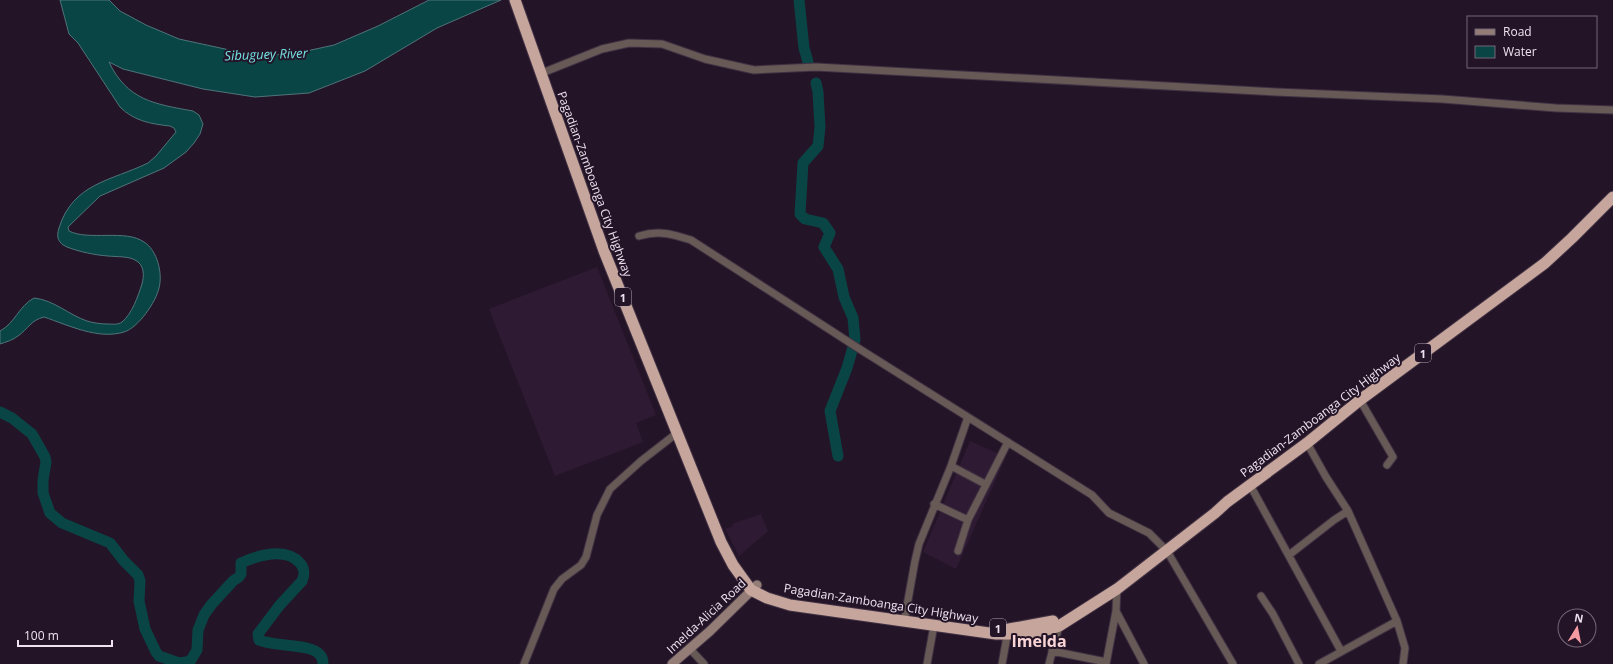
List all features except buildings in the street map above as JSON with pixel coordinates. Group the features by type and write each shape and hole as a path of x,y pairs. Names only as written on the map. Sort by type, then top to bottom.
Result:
{"highway":[{"name":"Pagadian-Zamboanga City Highway","path":"516,0 604,251 721,542 740,573 754,587 767,598 790,605 985,633 1008,631 1049,622 1067,615 1116,586"},
{"name":"Pagadian-Zamboanga City Highway","path":"754,587 788,599 1026,634 1059,626 1216,513 1227,502 1306,443 1360,400 1544,263 1572,238 1613,197"}],"main road":[{"name":"Imelda-Alicia Road","path":"672,664 690,649 754,587"}],"street":[{"path":"542,73 602,49 629,43 662,44 705,59 754,70 816,67 1245,91 1442,99 1556,108 1613,110"},
{"path":"640,236 651,232 669,233 691,240 858,348 1092,495 1109,513 1149,533 1165,549 1233,664"},
{"path":"1360,400 1393,457 1387,464"},
{"path":"906,617 914,561 919,544 934,504 951,466 968,416"},
{"path":"524,664 554,589 562,579 581,565 586,557 597,515 610,489 641,461 677,433"},
{"path":"958,551 968,520 985,484 1008,442"},
{"path":"1306,443 1348,511 1397,621 1405,648 1403,664"},
{"path":"951,466 985,484"},
{"path":"1250,485 1341,652"},
{"path":"934,504 968,520"},
{"path":"1289,555 1348,511"},
{"path":"1052,651 1106,663 1116,611 1116,586"},
{"path":"1261,596 1273,614 1299,664"},
{"path":"1116,611 1144,664"},
{"path":"1319,664 1397,621"},
{"path":"926,664 934,625"},
{"path":"1049,664 1059,626"},
{"path":"1002,664 1008,631"},
{"path":"690,649 704,664"}],"shaded area":[{"path":"597,267 656,415 636,423 643,442 555,476 489,309"},
{"path":"970,441 1006,457 956,569 923,552"},
{"path":"761,514 768,531 739,556 725,529 733,526 732,524"}],"water":[{"path":"60,0 109,0 120,11 146,25 179,39 248,54 274,55 302,52 334,45 378,26 429,0 501,0 437,28 365,71 309,93 255,97 203,89 123,69 109,62 116,75 124,85 133,92 143,98 166,106 193,111 199,115 203,124 200,134 186,152 164,168 100,196 68,227 69,231 77,234 127,236 144,242 152,250 158,262 160,282 157,294 146,314 129,330 124,332 114,334 94,333 44,317 33,322 16,337 0,344 0,331 10,324 24,305 34,298 41,299 55,305 87,321 103,324 117,324 126,319 139,294 142,284 143,274 141,265 135,260 129,258 103,256 67,247 58,239 58,231 65,213 74,201 84,192 95,185 148,163 156,156 176,132 174,128 170,126 150,123 137,119 125,112 120,107 78,43 69,34"}],"waterway":[{"path":"799,0 804,48 808,62"},
{"path":"816,83 820,127 818,146 803,163 800,214 805,219 823,223 830,233 824,247 838,269 844,297 853,318 855,340 847,368 830,411 838,456"},
{"path":"0,412 12,418 32,434 45,457 46,462 43,480 43,493 50,513 62,523 110,543 124,561 138,575 140,581 139,601 145,629 159,656 179,663 191,660 197,650 198,630 204,615 233,581 239,577 241,574 241,563 263,555 280,554 294,558 300,563 304,569 304,576 302,581 279,606 258,634 259,640 273,644 300,647 315,651 320,655 323,664"}],"district":[{"name":"Imelda","path":"1039,641"}],"water label":[{"name":"Sibuguey River","path":"266,54"}]}
